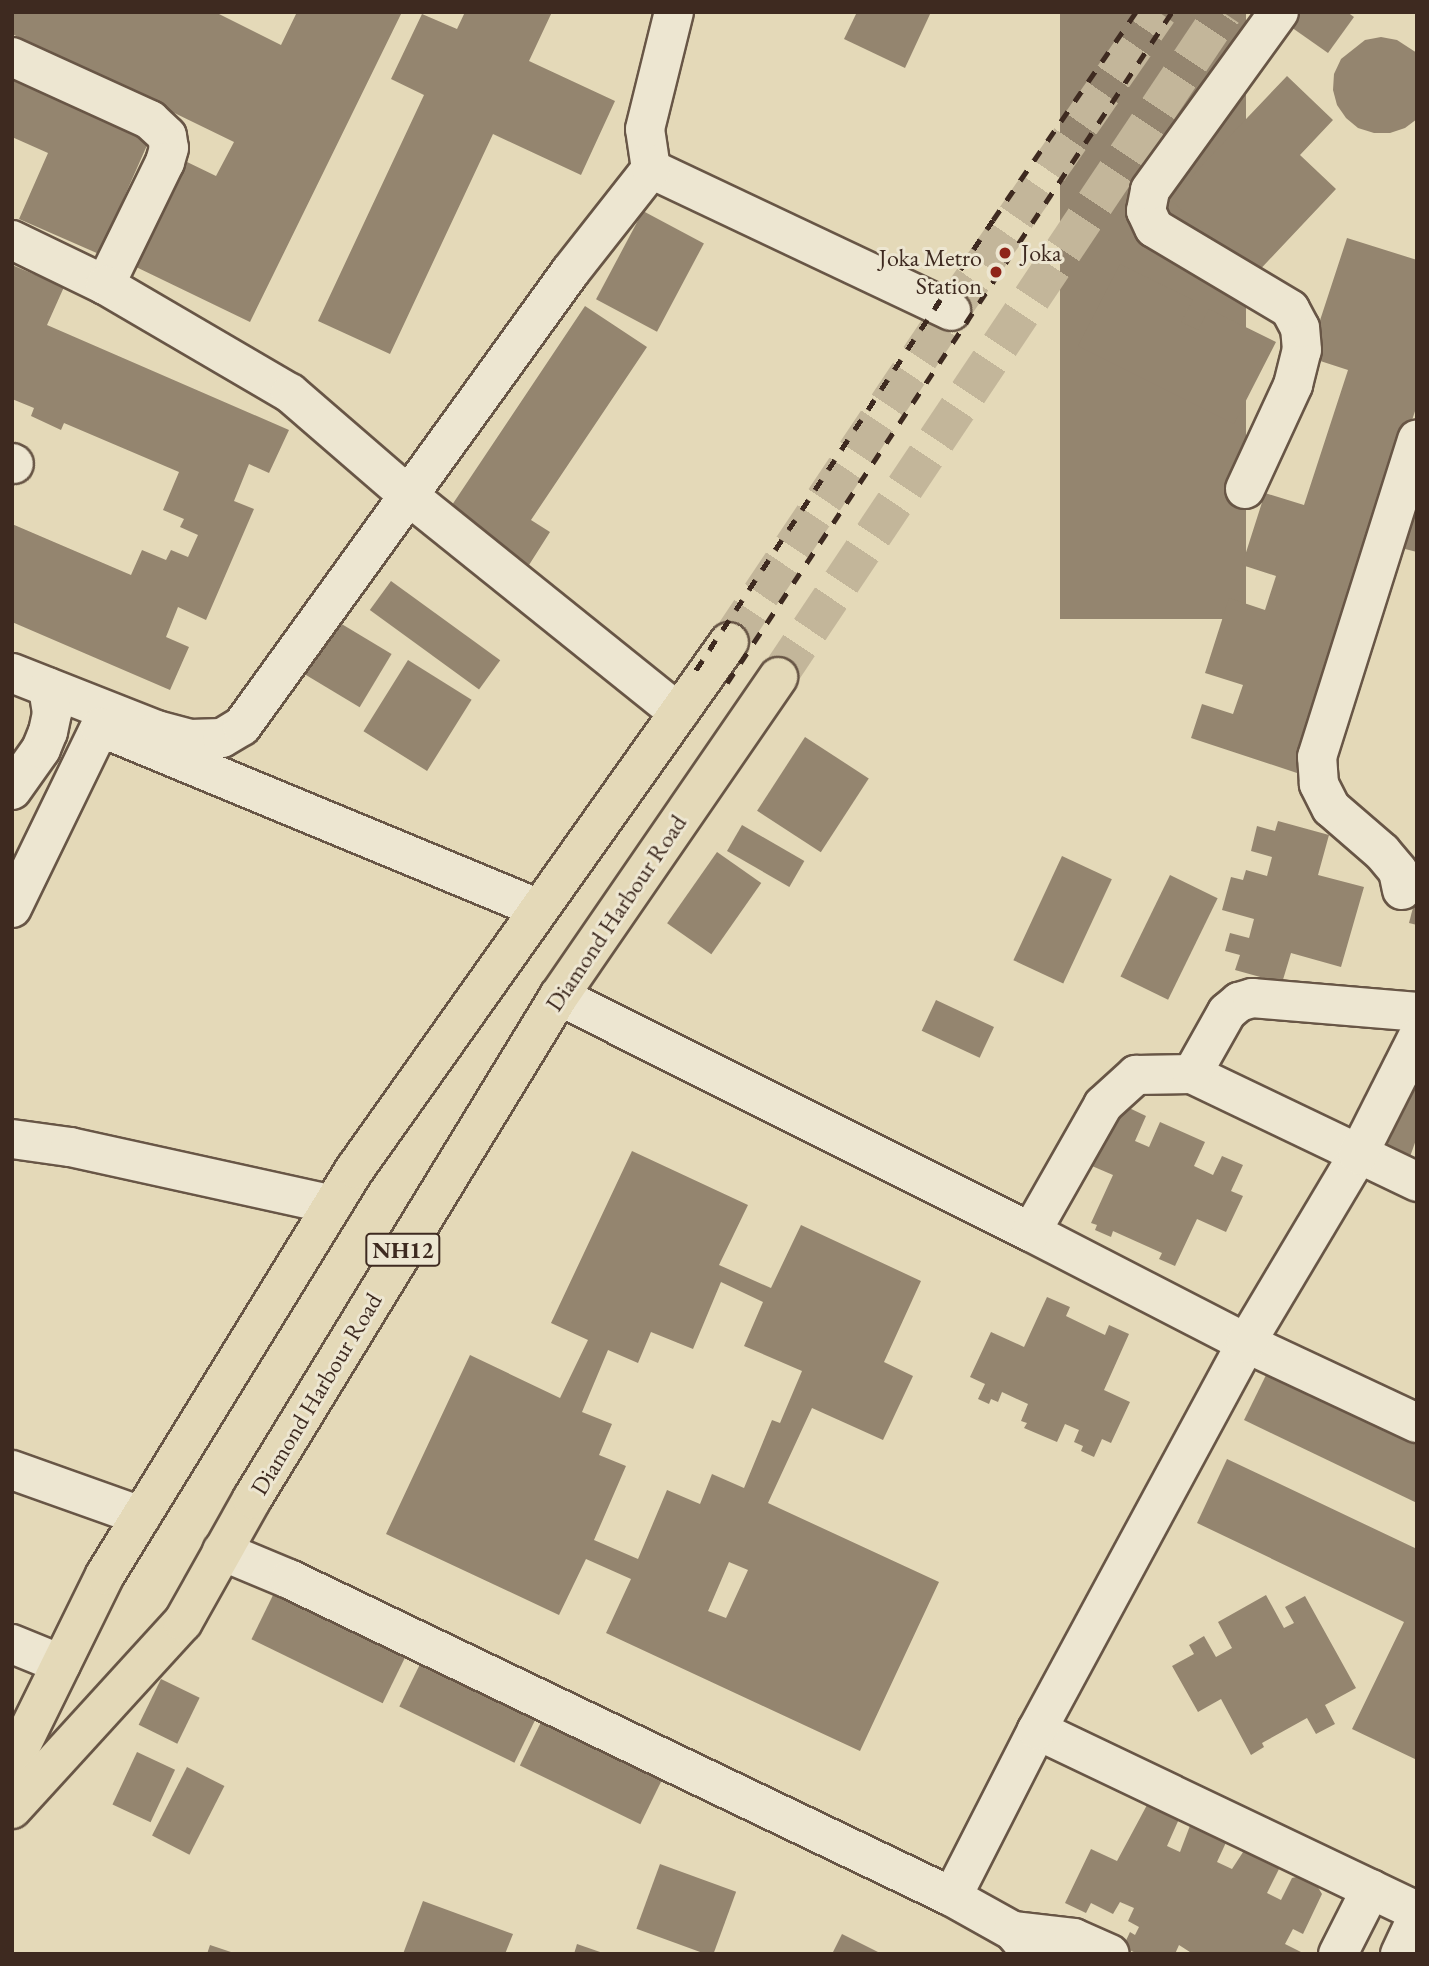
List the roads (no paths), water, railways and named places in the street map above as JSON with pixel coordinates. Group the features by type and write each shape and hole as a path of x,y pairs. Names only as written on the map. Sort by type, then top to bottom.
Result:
{"highway":[{"path":"12,1765 105,1574 355,1169 729,642"},
{"name":"Diamond Harbour Road","path":"12,1809 183,1622 222,1551 559,996 778,677"}],"street":[{"path":"12,673 157,730 191,738 222,738 242,726 570,272 650,169 645,129 674,12"},
{"path":"1245,489 1293,384 1302,350 1300,328 1290,309 1154,228 1146,211 1150,191 1279,12"},
{"path":"12,57 150,120 167,136 169,148 165,162 105,285"},
{"path":"650,169 951,311"},
{"path":"12,240 105,285 290,393 410,496 679,713"},
{"path":"1402,890 1398,871 1382,852 1331,808 1319,784 1317,757 1417,439"},
{"path":"12,790 41,750 48,732 52,713 48,687"},
{"path":"12,908 100,727 539,909"},
{"path":"559,996 1031,1232 1246,1343 1417,1423"},
{"path":"1192,1073 1227,1012 1239,1002 1252,999 1417,1012"},
{"path":"952,1897 1037,1730 1246,1343 1359,1155 1417,1038"},
{"path":"1031,1232 1103,1105 1136,1075 1192,1073 1417,1182"},
{"path":"12,1139 70,1147 333,1205"},
{"path":"12,1470 141,1516"},
{"path":"222,1551 289,1579 952,1897 1017,1946 1074,1938 1110,1954"},
{"path":"12,1644 61,1664"},
{"path":"1037,1730 1417,1911"},
{"path":"1338,1954 1371,1889"},
{"path":"1400,1954 1417,1918"}],"tunnel":[{"path":"729,642 951,311 1158,12"},
{"path":"778,677 1223,12"}],"railway":[{"path":"696,670 993,220 1136,12"},
{"path":"727,683 1172,12"}],"place":[{"name":"Joka","path":"1005,253"},
{"name":"Joka Metro Station","path":"996,272"}]}
